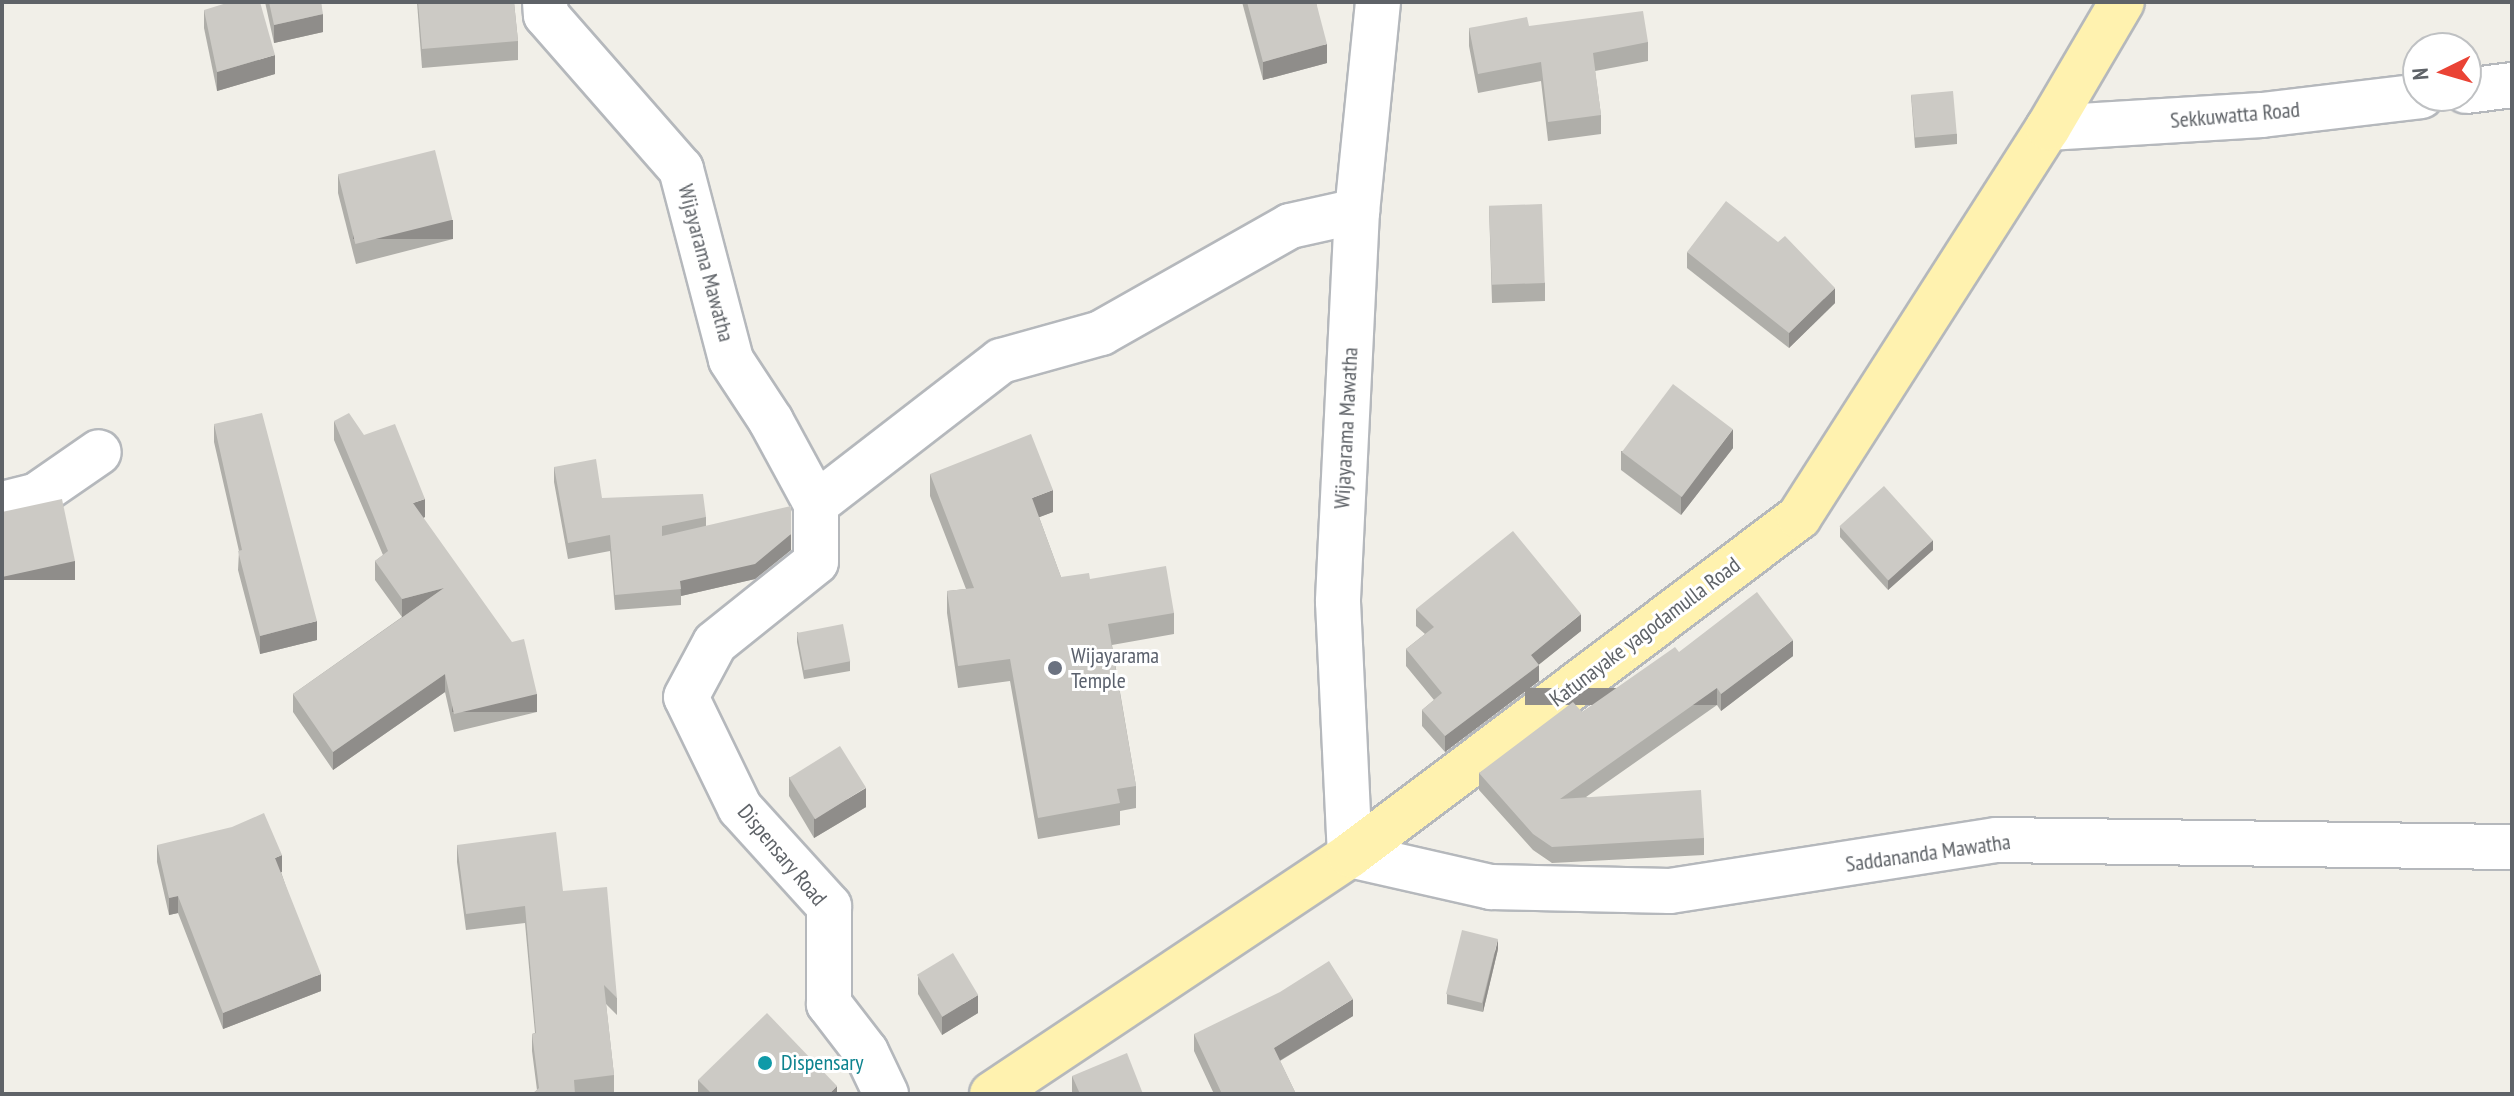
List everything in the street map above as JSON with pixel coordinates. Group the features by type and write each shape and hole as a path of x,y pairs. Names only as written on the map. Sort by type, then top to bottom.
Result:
{"main road":[{"name":"Katunayake yagodamulla Road","path":"998,1092 1350,855 1799,517 2048,128 2122,2"}],"street":[{"name":"Wijayarama Mawatha","path":"545,2 546,15 681,169 731,360 771,421 815,513"},
{"name":"Wijayarama Mawatha","path":"1350,855 1338,602 1357,211 1378,2"},
{"path":"2482,89 2512,85"},
{"name":"Sekkuwatta Road","path":"2048,128 2262,115 2402,98"},
{"path":"815,513 1001,361 1101,333 1290,226 1357,211"},
{"path":"2,504 37,495 99,452"},
{"name":"Dispensary Road","path":"815,513 816,562 715,643 686,697 740,808 829,906 829,1004 866,1052 886,1094"},
{"name":"Saddananda Mawatha","path":"1350,855 1491,887 1670,891 1996,840 2512,847"}],"building":[{"path":"230,2 260,2 275,55 217,72 204,10"},
{"path":"269,2 321,2 323,14 274,25"},
{"path":"418,2 514,2 518,41 422,49"},
{"path":"1247,2 1316,2 1327,44 1263,62"},
{"path":"1643,11 1648,42 1593,53 1601,115 1548,122 1541,62 1478,74 1469,28 1527,17 1529,26"},
{"path":"1953,91 1957,134 1915,137 1911,95"},
{"path":"435,150 452,220 355,244 338,174"},
{"path":"1726,201 1778,242 1785,236 1835,288 1789,333 1687,252"},
{"path":"1542,204 1545,283 1492,285 1489,206"},
{"path":"1673,384 1733,429 1682,497 1622,452"},
{"path":"262,413 317,621 260,636 238,551 242,550 214,424"},
{"path":"349,413 364,435 395,424 425,499 413,503 512,642 524,639 537,694 454,714 445,674 333,752 293,694 444,588 402,599 375,561 388,551 334,421"},
{"path":"1031,434 1053,490 1032,498 1061,577 1089,573 1090,579 1166,566 1174,613 1108,624 1136,786 1117,789 1120,803 1038,818 1010,659 958,666 947,591 974,588 930,474"},
{"path":"596,459 602,498 703,494 706,517 662,526 662,536 791,506 791,534 755,564 680,581 681,589 615,595 610,535 568,543 554,467"},
{"path":"1884,486 1933,540 1888,580 1839,526"},
{"path":"62,499 75,561 2,577 2,512"},
{"path":"1513,531 1581,614 1531,655 1539,665 1445,736 1422,710 1442,693 1406,649 1434,627 1416,609"},
{"path":"1757,592 1793,640 1721,694 1717,688 1560,799 1701,790 1704,838 1552,847 1533,834 1479,773 1573,702 1582,712 1675,647 1679,652"},
{"path":"843,624 850,661 804,670 797,633"},
{"path":"840,746 866,788 815,819 789,778"},
{"path":"264,813 282,855 275,858 321,974 223,1013 178,896 169,898 157,845 232,827"},
{"path":"556,832 563,891 607,887 617,998 604,985 614,1075 574,1080 575,1094 532,1094 539,1088 532,1034 536,1033 525,906 466,914 457,845"},
{"path":"1462,930 1498,939 1482,1003 1446,994"},
{"path":"953,953 978,995 942,1017 917,975"},
{"path":"1329,961 1353,999 1274,1048 1296,1094 1222,1094 1194,1034 1280,992"},
{"name":"Dispensary","path":"767,1013 837,1086 829,1094 712,1094 698,1080"},
{"path":"1127,1053 1143,1094 1080,1094 1072,1076"}],"place":[{"name":"Wijayarama Temple","path":"1055,668"},
{"name":"Dispensary","path":"765,1063"}]}
